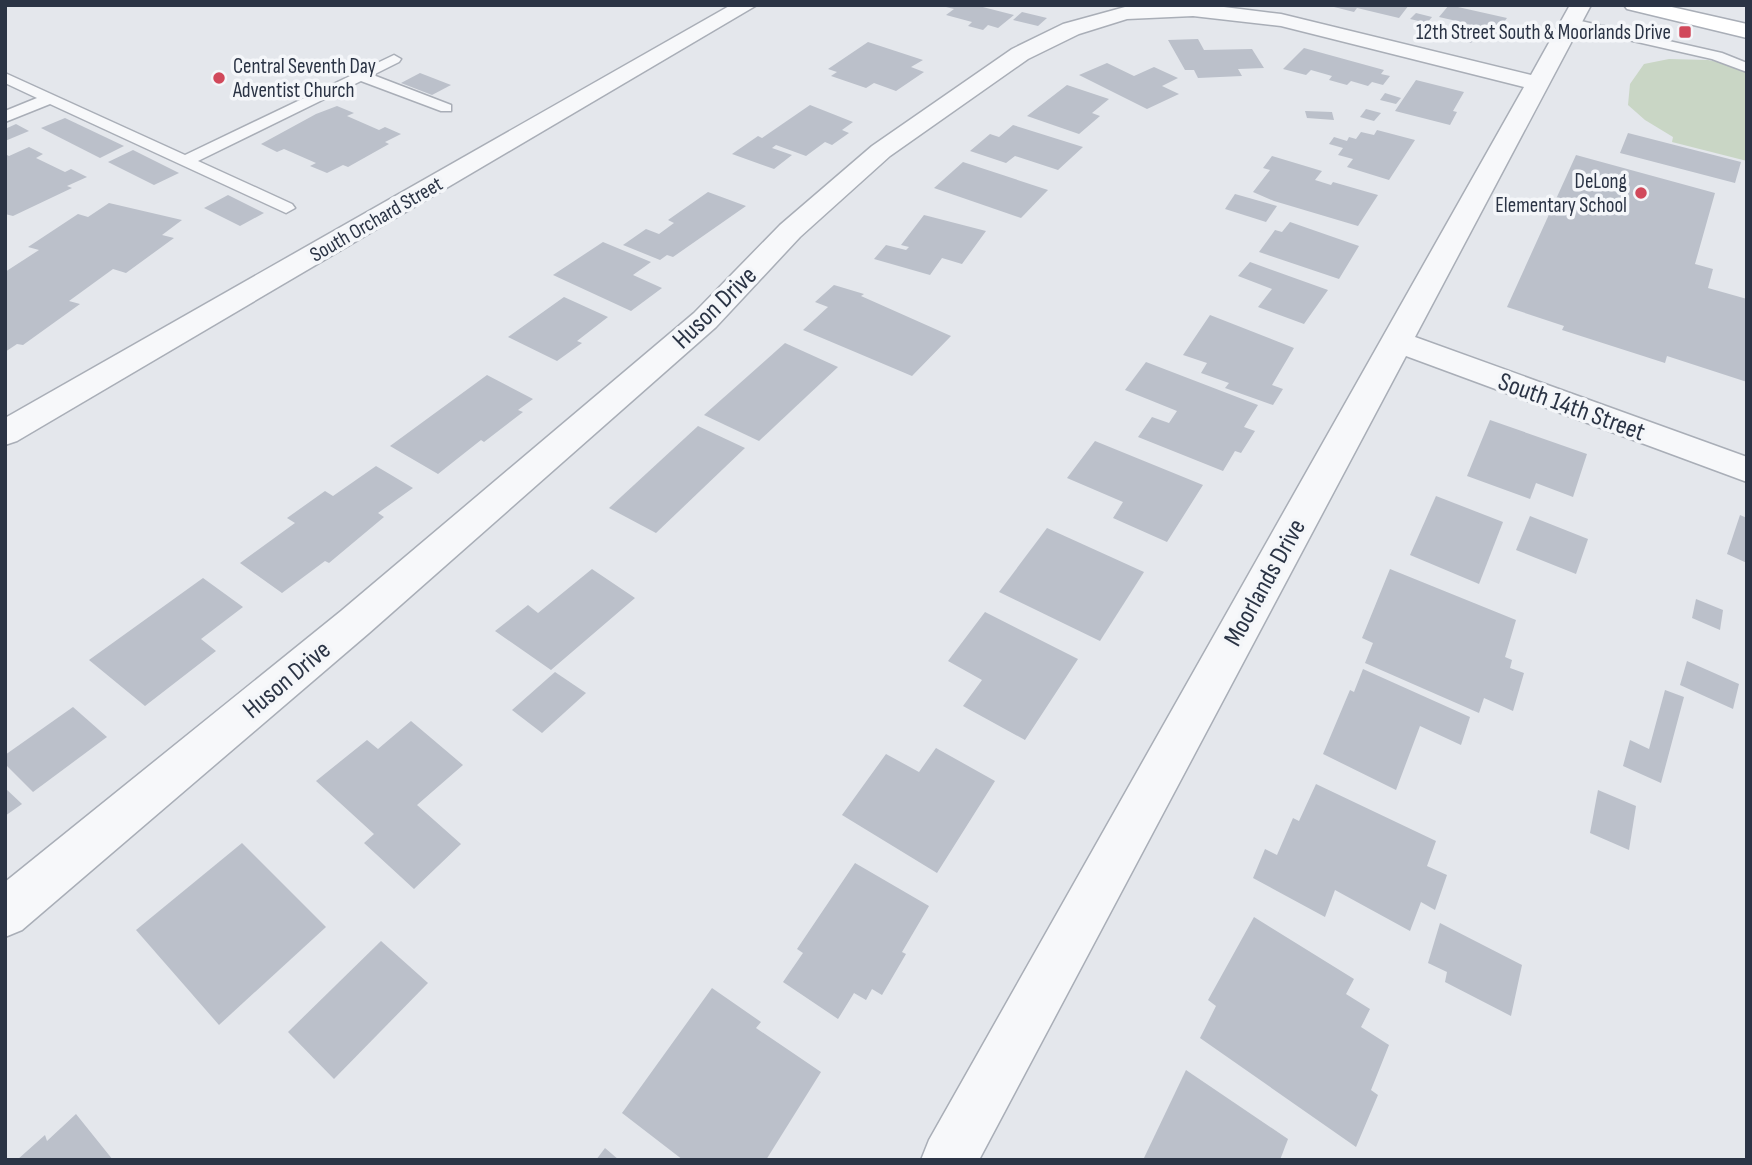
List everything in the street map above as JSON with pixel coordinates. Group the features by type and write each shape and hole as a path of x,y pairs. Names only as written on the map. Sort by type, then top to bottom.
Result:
{"main road":[{"path":"1634,5 1747,30"}],"street":[{"name":"South Orchard Street","path":"5,433 747,5"},
{"name":"Huson Drive","path":"5,913 344,631 684,338 790,231 881,151 1020,54 1071,29 1125,13 1194,10 1281,20 1537,83"},
{"name":"Moorlands Drive","path":"949,1160 1577,14"},
{"name":"South 14th Street","path":"1398,342 1747,470"}],"lane":[{"path":"1577,14 1717,56 1747,68"},
{"path":"187,160 394,59"},
{"path":"360,75 446,108"},
{"path":"5,77 286,208"},
{"path":"5,117 50,98"}],"green space":[{"path":"1669,59 1708,60 1747,68 1747,161 1672,142 1673,137 1645,120 1628,105 1630,84 1644,64"}],"building":[{"path":"975,5 1014,15 998,28 988,25 983,30 968,26 972,22 946,15 954,9 946,7"},
{"path":"1409,5 1399,18 1357,8 1354,12 1330,6"},
{"path":"1449,5 1507,18 1498,30 1503,31 1497,40 1477,35 1471,43 1436,34 1442,26 1456,29 1461,22 1439,17"},
{"path":"1022,12 1047,18 1038,26 1013,20"},
{"path":"1416,13 1432,17 1427,23 1410,19"},
{"path":"1198,39 1204,50 1252,49 1264,68 1238,69 1242,76 1198,78 1194,70 1185,70 1168,40"},
{"path":"868,42 923,60 911,67 924,72 896,91 874,83 866,88 831,76 837,72 828,69"},
{"path":"1304,48 1384,70 1381,74 1390,76 1383,85 1372,82 1368,86 1351,81 1347,85 1329,80 1332,76 1311,70 1306,75 1283,69"},
{"path":"1107,63 1134,76 1154,67 1178,78 1162,86 1179,94 1147,109 1079,75"},
{"path":"420,73 451,85 432,95 401,83"},
{"path":"1416,80 1464,92 1453,111 1457,112 1450,125 1395,111"},
{"path":"1067,85 1109,99 1092,113 1100,116 1079,134 1027,116"},
{"path":"1385,93 1401,98 1396,104 1380,100"},
{"path":"810,105 853,122 842,130 849,133 832,145 825,142 806,156 776,145 772,148 792,155 774,169 732,154 758,136 762,138"},
{"path":"337,106 354,113 347,116 379,130 385,127 401,134 385,142 389,144 348,167 343,165 327,173 310,166 316,163 284,149 277,152 261,144 316,114"},
{"path":"1366,109 1381,113 1374,121 1360,117"},
{"path":"1305,111 1332,112 1334,120 1307,118"},
{"path":"65,118 124,146 100,158 41,128"},
{"path":"16,124 29,131 5,141 5,129"},
{"path":"1013,125 1083,147 1058,170 1015,156 1006,163 970,151 990,134 999,137"},
{"path":"1377,130 1415,140 1389,180 1347,167 1353,159 1338,155 1343,148 1329,144 1334,137 1347,141 1349,137 1356,139 1361,132 1374,135"},
{"path":"1628,133 1741,162 1735,183 1620,153"},
{"path":"29,147 43,154 36,158 65,172 71,169 87,177 67,186 72,188 13,216 5,214 5,154 9,156"},
{"path":"133,150 179,173 154,185 108,162"},
{"path":"1576,155 1715,193 1695,264 1713,269 1708,288 1747,299 1747,382 1667,356 1665,363 1562,330 1564,326 1507,307"},
{"path":"1272,156 1322,171 1315,180 1331,185 1333,182 1378,195 1358,226 1274,201 1253,192 1270,170 1263,168"},
{"path":"963,162 1048,190 1021,218 934,188"},
{"path":"708,192 746,206 673,257 667,255 660,260 623,245 646,229 659,234 674,223 668,220"},
{"path":"1235,194 1277,206 1266,222 1225,209"},
{"path":"228,195 264,213 240,226 204,208"},
{"path":"109,203 182,220 162,235 174,238 126,273 113,269 69,301 80,304 23,345 17,344 5,352 5,272 39,250 28,247 78,214 88,217"},
{"path":"924,215 986,231 962,264 942,258 930,275 874,259 886,245 906,250 909,247 901,245"},
{"path":"1290,222 1359,246 1339,279 1259,252 1275,230 1282,232"},
{"path":"603,242 651,262 633,275 662,288 631,311 553,275"},
{"path":"1250,262 1328,290 1304,324 1258,307 1272,289 1238,276"},
{"path":"834,285 864,294 861,296 951,336 912,376 803,330 828,307 815,302"},
{"path":"564,297 608,317 577,341 582,343 557,361 508,337"},
{"path":"1210,315 1294,348 1272,385 1283,389 1273,405 1225,388 1229,383 1201,373 1207,363 1183,355"},
{"path":"785,343 838,367 759,441 704,415"},
{"path":"1146,362 1258,405 1244,427 1255,431 1241,453 1235,451 1223,471 1138,437 1152,417 1169,423 1177,411 1125,390"},
{"path":"487,375 533,399 518,410 523,412 484,442 481,440 438,474 390,446"},
{"path":"1490,420 1587,454 1573,497 1536,483 1530,499 1467,476"},
{"path":"698,426 745,448 656,533 609,508"},
{"path":"1095,441 1203,485 1167,542 1113,518 1123,502 1067,478"},
{"path":"376,466 413,488 378,513 384,517 329,563 325,561 282,593 240,563 295,523 287,518 325,491 333,496"},
{"path":"1436,496 1503,522 1479,584 1410,555"},
{"path":"1740,515 1747,518 1747,563 1727,554"},
{"path":"1530,516 1588,539 1576,574 1516,550"},
{"path":"1047,528 1144,572 1100,641 999,592"},
{"path":"592,569 635,598 551,670 495,631 528,605 538,613"},
{"path":"1390,569 1516,620 1505,657 1512,660 1510,668 1524,673 1513,711 1484,698 1479,713 1365,663 1373,643 1362,638"},
{"path":"203,578 243,607 201,639 216,651 145,706 89,660"},
{"path":"1696,599 1723,610 1720,630 1692,618"},
{"path":"985,612 1078,659 1025,740 963,706 982,680 948,661"},
{"path":"1687,661 1739,684 1733,709 1680,685"},
{"path":"1363,669 1470,717 1461,745 1420,726 1396,790 1323,754 1350,690 1354,692"},
{"path":"555,672 586,693 542,733 512,710"},
{"path":"1665,690 1684,697 1661,783 1623,766 1630,740 1649,749"},
{"path":"73,707 107,737 33,792 5,764 5,755"},
{"path":"411,721 463,765 417,805 461,844 414,889 364,843 374,834 316,781 367,740 378,749"},
{"path":"936,748 995,781 937,873 842,815 886,754 919,772"},
{"path":"1316,784 1436,841 1427,866 1447,875 1435,910 1421,902 1410,931 1335,890 1325,917 1253,878 1265,849 1277,855 1293,818 1299,821"},
{"path":"5,788 22,804 5,816"},
{"path":"1598,790 1636,806 1629,850 1590,833"},
{"path":"242,843 326,927 219,1025 136,930"},
{"path":"855,863 929,906 902,952 906,954 882,995 872,989 866,1000 854,993 838,1019 783,982 803,953 797,949"},
{"path":"1254,917 1354,979 1346,994 1370,1009 1361,1027 1389,1045 1371,1090 1378,1095 1356,1147 1200,1038 1216,1006 1208,1000"},
{"path":"1440,923 1522,965 1511,1016 1445,982 1447,972 1428,963"},
{"path":"381,941 428,983 334,1079 288,1032"},
{"path":"712,988 761,1022 756,1028 821,1072 766,1160 683,1160 622,1113"},
{"path":"1186,1070 1288,1139 1280,1160 1143,1160"},
{"path":"76,1114 113,1160 17,1160 45,1135 47,1141"},
{"path":"605,1148 619,1160 596,1160"}],"place":[{"name":"12th Street South & Moorlands Drive","path":"1685,32"},
{"name":"Central Seventh Day Adventist Church","path":"219,78"},
{"name":"DeLong Elementary School","path":"1641,193"}]}
